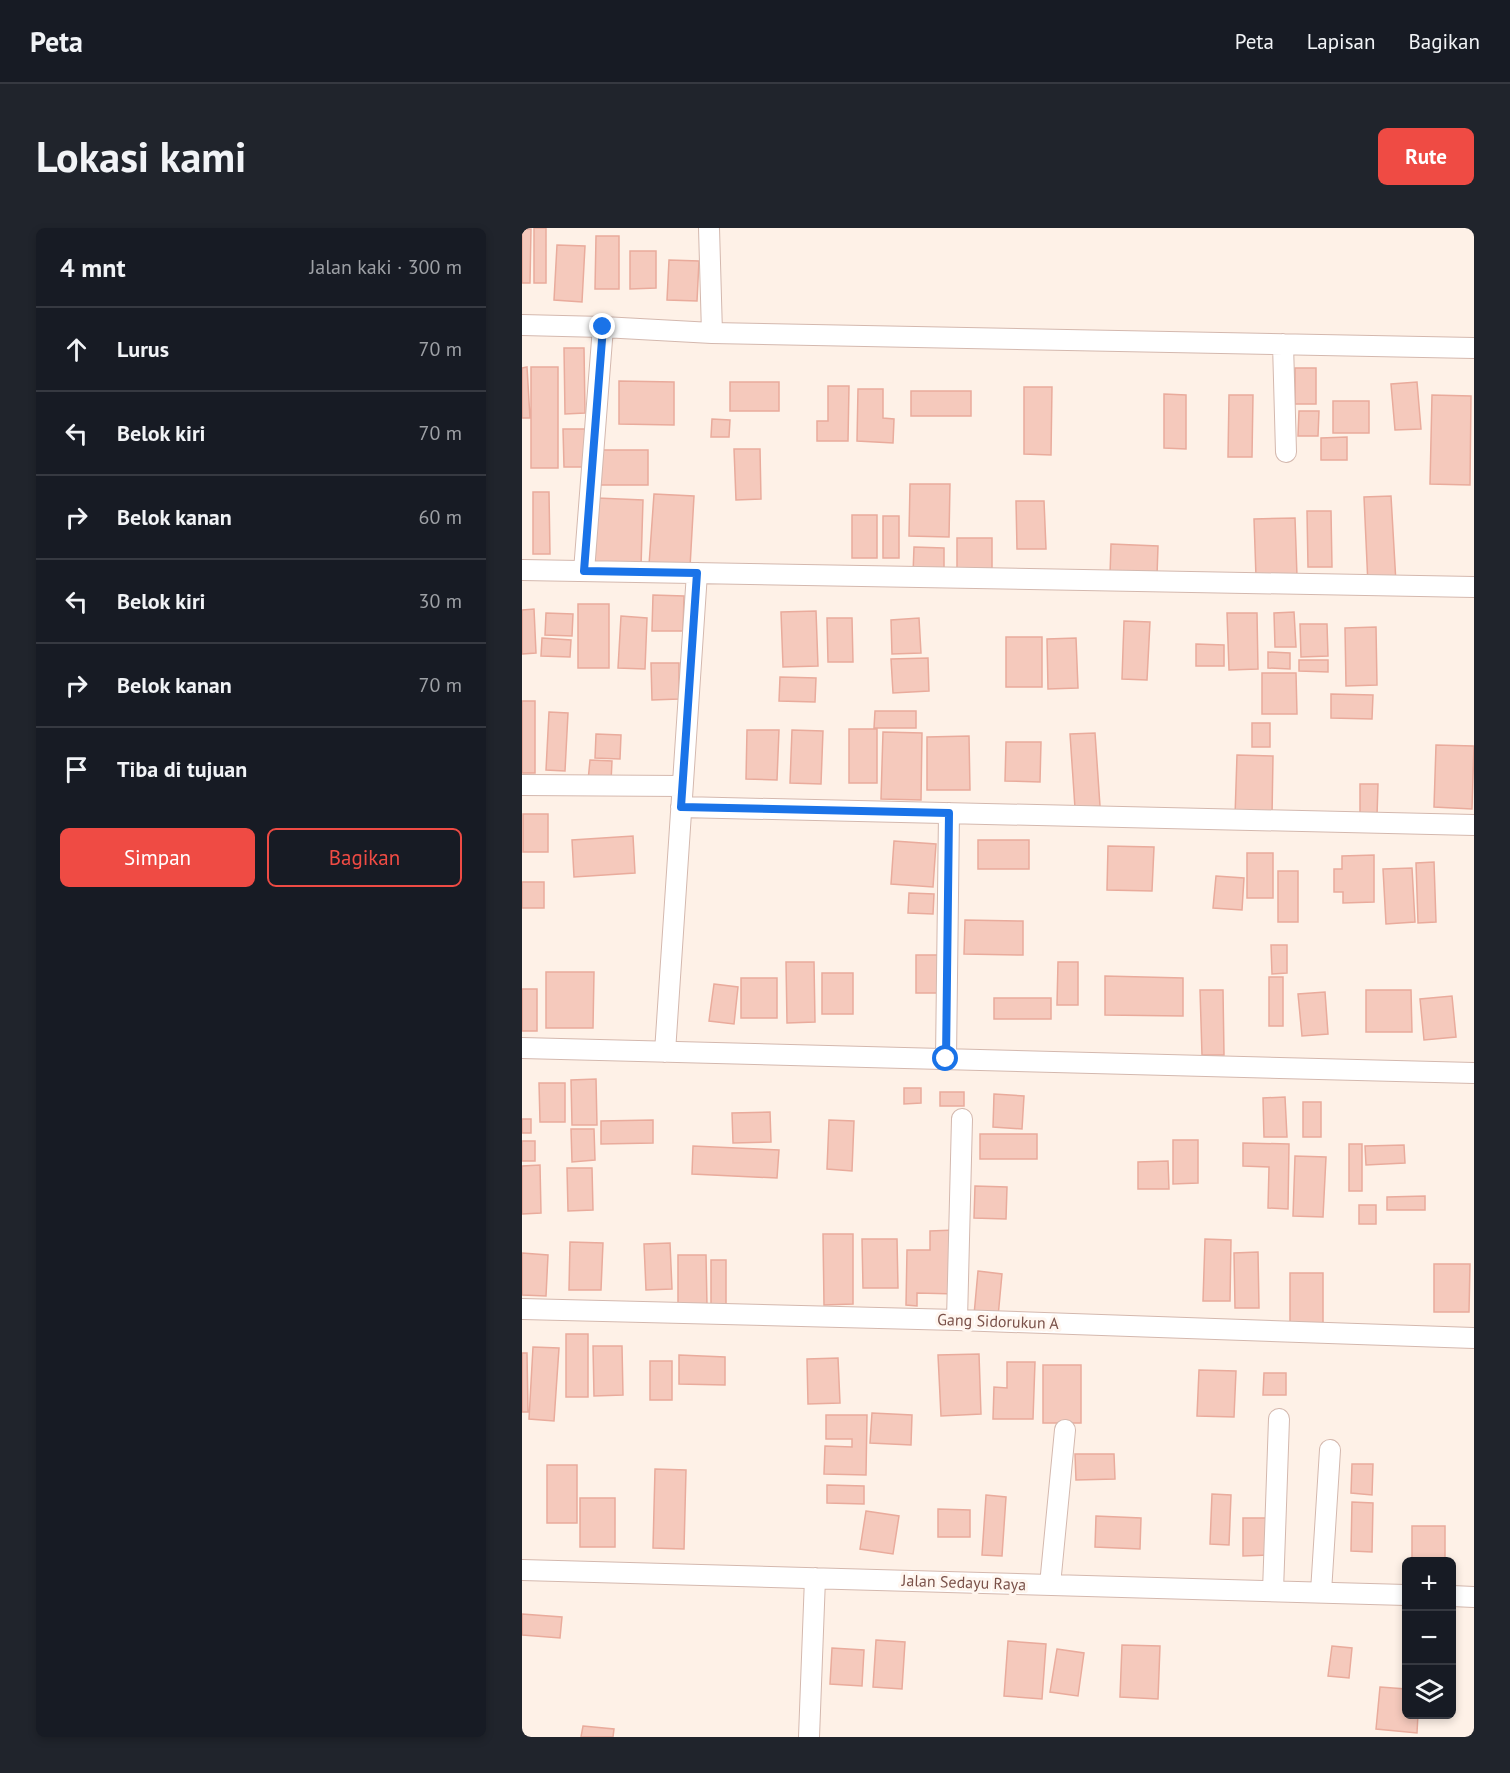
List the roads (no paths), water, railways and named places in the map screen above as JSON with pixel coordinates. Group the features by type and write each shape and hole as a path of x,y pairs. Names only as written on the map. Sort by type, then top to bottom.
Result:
{"street":[{"path":"709,228 712,333"},
{"path":"522,325 712,333 1474,348"},
{"path":"584,571 603,327"},
{"path":"1283,344 1286,452"},
{"path":"522,570 1474,587"},
{"path":"665,1052 697,573"},
{"path":"522,785 681,786"},
{"path":"681,807 1474,825"},
{"path":"946,1059 949,813"},
{"path":"522,1048 1474,1073"},
{"path":"957,1320 962,1119"},
{"name":"Gang Sidorukun A","path":"522,1309 957,1320 1474,1338"},
{"path":"1273,1591 1279,1419"},
{"path":"1050,1585 1065,1430"},
{"path":"1321,1592 1330,1450"},
{"name":"Jalan Sedayu Raya","path":"522,1570 1402,1595"},
{"path":"809,1737 815,1578"},
{"path":"1456,1596 1474,1597"}]}
